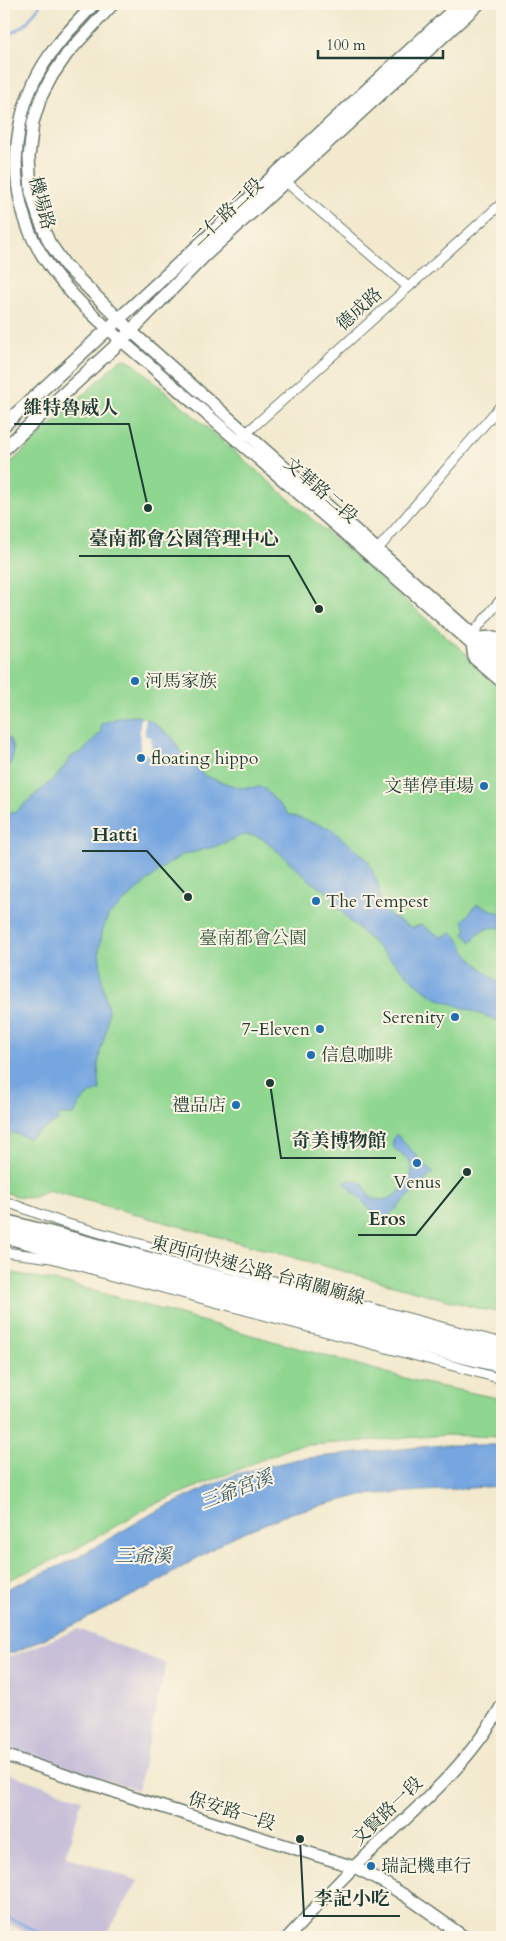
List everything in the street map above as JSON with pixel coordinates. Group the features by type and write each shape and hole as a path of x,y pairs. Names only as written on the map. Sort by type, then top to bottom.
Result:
{"highway":[{"name":"東西向快速公路 台南關廟線","path":"4,1222 56,1241 371,1326 502,1365"},
{"name":"東西向快速公路 台南關廟線","path":"4,1235 56,1241"},
{"name":"東西向快速公路 台南關廟線","path":"371,1326 502,1353"}],"main road":[{"name":"二仁路二段","path":"4,425 460,4"},
{"name":"二仁路二段","path":"4,449 121,341 204,256 478,4"}],"street":[{"name":"機場路","path":"94,4 57,45 40,70 22,112 17,136 17,190 25,220 39,251 56,277 121,341"},
{"name":"機場路","path":"113,4 67,54 52,76 41,97 34,122 29,157 31,192 38,216 49,242 66,265 118,320 131,331"},
{"path":"285,180 408,286"},
{"name":"德成路","path":"242,437 502,203"},
{"name":"文華路二段","path":"131,331 242,437 474,638"},
{"name":"文華路二段","path":"121,341 242,437 378,549 501,665"},
{"path":"378,549 502,404"},
{"path":"502,598 474,638 474,658 502,682"},
{"path":"474,638 494,637 502,644"},
{"path":"4,1201 56,1241 371,1326 474,1371 502,1379"},
{"path":"4,1252 56,1241"},
{"path":"371,1326 484,1337 502,1343"},
{"name":"文賢路一段","path":"288,1937 354,1867 452,1772 485,1733 502,1705"},
{"name":"保安路一段","path":"4,1755 354,1867 369,1874 428,1911 464,1937"}],"shaded area":[{"path":"78,1629 166,1664 138,1790 4,1749 4,1658"},
{"path":"4,1772 82,1799 66,1856 138,1881 105,1937 32,1937 4,1920"}],"green space":[{"name":"臺南都會公園","path":"125,359 132,362 502,685 502,1307 495,1311 484,1310 48,1190 42,1194 26,1198 4,1192 4,469 119,361"},
{"path":"4,1271 69,1284 419,1382 502,1399 502,1437 447,1435 295,1446 150,1506 69,1553 4,1582"}],"water":[{"path":"137,716 151,721 172,737 185,759 205,776 240,788 263,787 289,815 330,828 368,860 378,884 381,907 392,917 412,928 421,925 441,937 452,933 472,959 502,985 502,1022 434,997 414,981 349,920 325,890 314,884 265,840 256,836 243,835 214,847 182,855 161,869 108,916 103,929 99,950 108,1010 107,1028 98,1067 100,1090 84,1099 74,1115 58,1115 58,1121 28,1138 4,1130 4,813 14,813 57,776 72,756 83,751 101,732 101,724 120,717"},
{"path":"4,733 11,742 13,752 11,762 4,771"},
{"path":"477,904 502,914 502,928 484,930 472,942 464,934 467,929 463,921"},
{"path":"396,1134 433,1173 382,1222 344,1182 350,1180 361,1182 370,1196 377,1200 392,1197 402,1190 409,1181 412,1171 409,1161 394,1147 393,1140"},
{"name":"三爺溪","path":"442,1445 502,1445 502,1486 362,1495 291,1513 232,1537 151,1586 76,1624 15,1652 4,1654 4,1590 73,1560 153,1513 236,1474 298,1459"}],"pier":[{"path":"140,718 145,718 145,736 151,737 151,754 140,754"}],"waterway":[{"path":"4,37 24,26 41,4"},
{"path":"9,1137 11,1129"},
{"path":"4,1153 5,1147"},
{"path":"4,1915 48,1937"}],"place":[{"name":"維特魯威人","path":"148,508"},
{"name":"臺南都會公園管理中心","path":"319,609"},
{"name":"河馬家族","path":"135,681"},
{"name":"floating hippo","path":"141,758"},
{"name":"文華停車場","path":"484,786"},
{"name":"Hatti","path":"188,897"},
{"name":"The Tempest","path":"316,901"},
{"name":"Serenity","path":"455,1017"},
{"name":"7-Eleven","path":"320,1029"},
{"name":"信息咖啡","path":"311,1055"},
{"name":"奇美博物館","path":"270,1083"},
{"name":"禮品店","path":"236,1105"},
{"name":"Venus","path":"417,1163"},
{"name":"Eros","path":"467,1172"},
{"name":"李記小吃","path":"300,1839"},
{"name":"瑞記機車行","path":"371,1866"}],"water label":[{"name":"三爺宮溪","path":"236,1489"}]}
